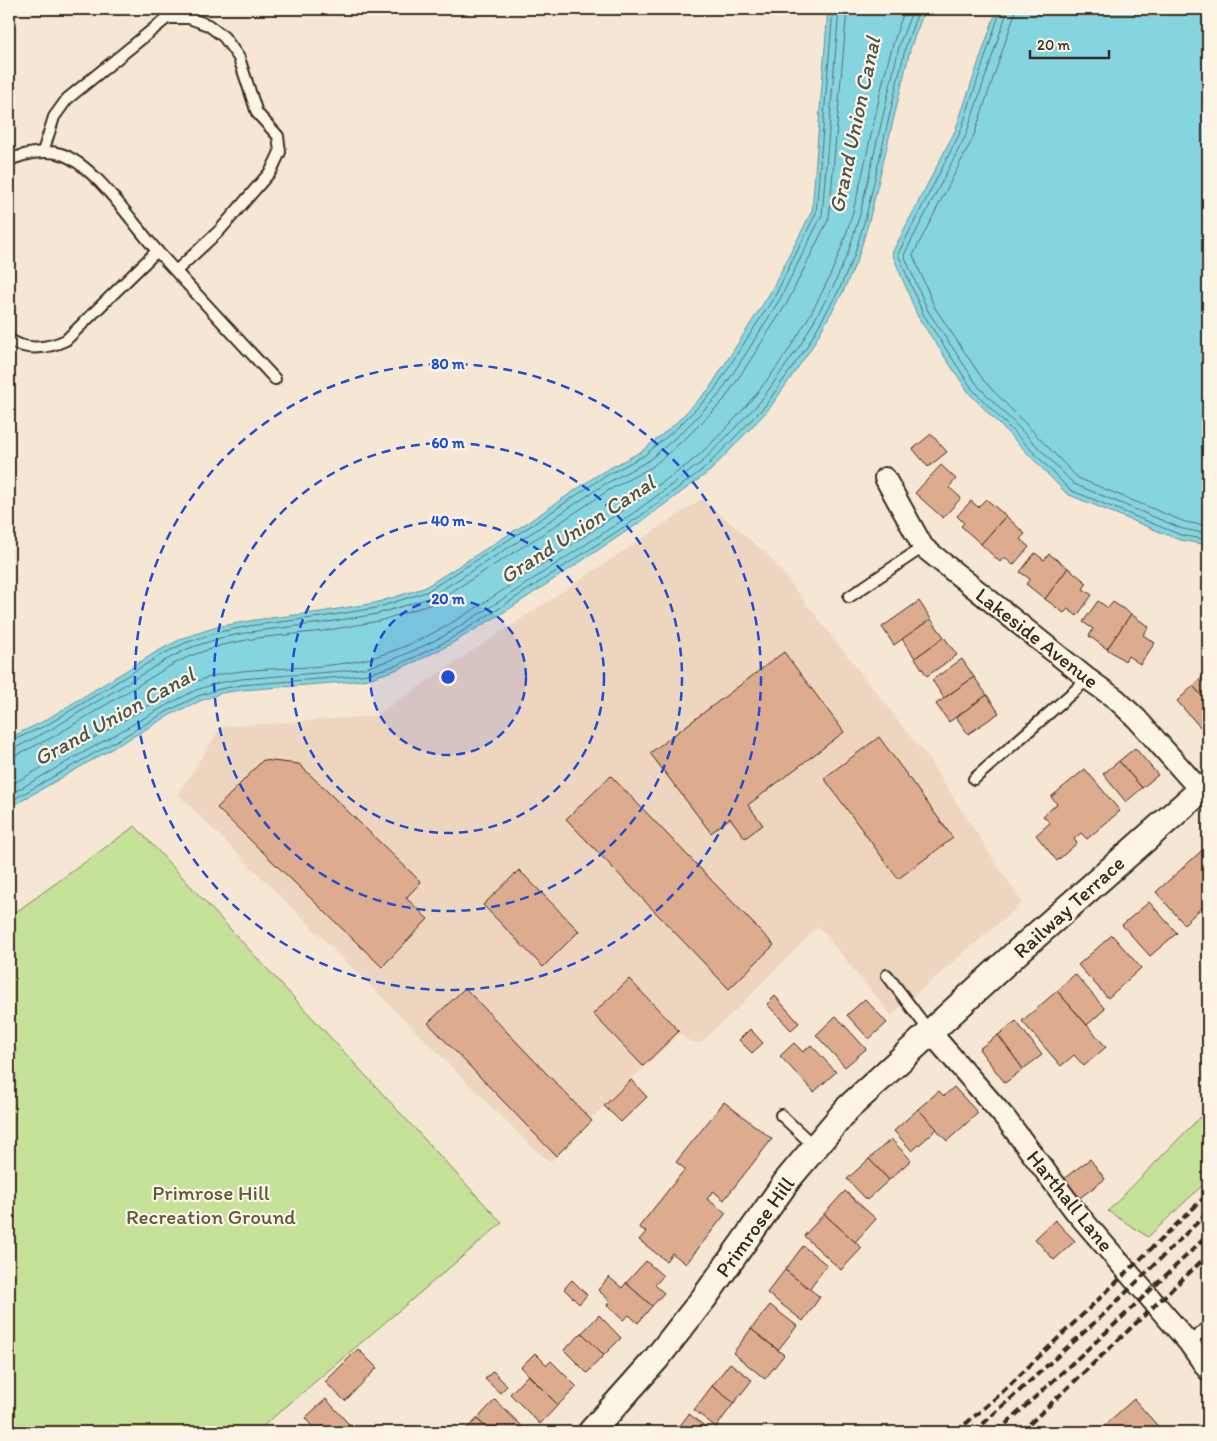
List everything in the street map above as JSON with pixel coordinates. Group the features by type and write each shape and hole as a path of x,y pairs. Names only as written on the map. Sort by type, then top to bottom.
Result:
{"street":[{"name":"Lakeside Avenue","path":"886,478 923,547 1116,699 1204,787"},
{"name":"Railway Terrace","path":"931,1033 1024,946 1204,787"},
{"name":"Primrose Hill","path":"591,1432 656,1359 704,1298 789,1178 814,1147 848,1108 931,1033"},
{"name":"Harthall Lane","path":"931,1033 1006,1119 1075,1211 1189,1343 1208,1370"}],"lane":[{"path":"43,152 54,117 67,99 167,18 189,18 208,26 224,37 239,58 257,113 278,136 280,152 272,171 200,250 176,271"},
{"path":"9,160 43,152 60,154 83,166 176,271 275,378"},
{"path":"9,339 22,346 37,347 52,346 66,340 158,251"},
{"path":"848,597 923,547"},
{"path":"974,779 1088,678"},
{"path":"887,975 931,1033"},
{"path":"781,1115 814,1147"},
{"path":"1189,1343 1208,1326"}],"shaded area":[{"path":"702,499 768,555 929,760 1022,903 891,1015 818,926 737,1009 700,1043 689,1041 680,1033 601,1109 550,1162 530,1145 178,794 221,727 375,716"}],"green space":[{"name":"Primrose Hill Recreation Ground","path":"135,826 502,1223 256,1432 9,1432 9,917"},
{"path":"1208,1109 1208,1180 1148,1237 1108,1211"}],"water":[{"name":"Grand Union Canal","path":"828,9 925,9 911,46 870,217 858,258 843,292 810,350 769,409 710,471 642,521 509,609 449,645 419,660 368,679 221,693 172,714 9,808 9,738 44,721 158,651 183,638 217,627 375,603 424,588 530,521 599,474 642,451 675,424 709,389 770,293 812,211"},
{"path":"997,9 1208,9 1208,545 1180,540 1067,494 969,393 918,317 892,253 955,131"}],"building":[{"path":"931,434 947,452 928,467 913,449"},
{"path":"941,465 956,479 949,487 961,498 943,518 915,493"},
{"path":"986,499 1006,516 981,544 961,526 964,523 957,516 971,501 978,507"},
{"path":"1006,516 1025,534 1020,539 1029,547 1013,565 1004,557 1000,562 981,544"},
{"path":"1035,553 1044,560 1049,554 1068,568 1045,599 1026,584 1030,579 1020,572"},
{"path":"1068,568 1087,583 1083,589 1092,595 1077,616 1068,609 1064,613 1045,599"},
{"path":"919,601 931,619 894,645 882,627"},
{"path":"1098,601 1108,608 1113,602 1131,614 1107,649 1089,636 1093,629 1083,622"},
{"path":"1131,614 1149,627 1143,635 1155,643 1140,664 1128,656 1125,661 1107,649"},
{"path":"931,619 944,637 915,658 902,639"},
{"path":"944,637 957,655 927,676 915,658"},
{"path":"784,652 844,732 748,805 763,825 745,838 730,818 711,833 650,753"},
{"path":"962,659 974,677 944,698 932,680"},
{"path":"1208,672 1208,703 1193,686"},
{"path":"974,677 987,695 949,722 936,704"},
{"path":"1193,686 1208,703 1208,720 1200,727 1177,701"},
{"path":"987,695 999,713 968,734 956,717"},
{"path":"879,737 953,838 898,879 824,778"},
{"path":"1135,748 1158,775 1142,788 1119,761"},
{"path":"263,760 299,764 421,882 406,898 428,919 382,967 217,808"},
{"path":"1119,761 1142,788 1126,802 1103,774"},
{"path":"1085,769 1120,811 1087,839 1081,833 1074,839 1077,843 1057,861 1036,835 1050,823 1043,816 1057,804 1051,797"},
{"path":"611,776 774,945 729,989 566,819"},
{"path":"1208,845 1208,902 1184,924 1156,892"},
{"path":"519,870 579,931 543,967 483,905"},
{"path":"1149,902 1177,933 1150,956 1122,925"},
{"path":"1112,935 1141,968 1108,998 1078,965"},
{"path":"1075,974 1105,1009 1087,1025 1057,991"},
{"path":"629,979 679,1031 643,1066 593,1014"},
{"path":"465,988 592,1121 556,1156 428,1023"},
{"path":"1057,991 1106,1047 1084,1066 1074,1055 1061,1066 1022,1021"},
{"path":"775,996 799,1023 791,1030 767,1004"},
{"path":"865,999 887,1023 869,1039 847,1015"},
{"path":"836,1016 866,1049 845,1067 816,1035"},
{"path":"1016,1021 1042,1055 1023,1069 998,1035"},
{"path":"750,1029 763,1043 752,1053 739,1040"},
{"path":"998,1035 1023,1069 1005,1083 979,1049"},
{"path":"794,1043 803,1052 811,1045 836,1072 814,1092 780,1056"},
{"path":"631,1080 647,1097 621,1122 604,1106"},
{"path":"954,1087 978,1113 947,1141 918,1109 939,1091 944,1096"},
{"path":"724,1102 772,1139 724,1200 713,1191 707,1199 726,1213 686,1264 672,1253 666,1261 639,1240 646,1232 639,1227 685,1169 676,1162"},
{"path":"918,1109 937,1129 912,1151 894,1131"},
{"path":"891,1139 911,1160 889,1180 869,1159"},
{"path":"869,1159 889,1180 867,1200 847,1179"},
{"path":"1090,1159 1105,1179 1077,1200 1062,1180"},
{"path":"845,1191 876,1219 855,1242 824,1214"},
{"path":"824,1214 862,1248 841,1270 804,1236"},
{"path":"1055,1220 1075,1241 1054,1260 1035,1239"},
{"path":"803,1246 827,1265 809,1289 785,1270"},
{"path":"646,1261 663,1276 655,1285 664,1293 652,1306 626,1283"},
{"path":"785,1270 820,1297 803,1321 767,1293"},
{"path":"609,1277 622,1288 626,1283 652,1306 638,1323 629,1315 623,1320 607,1305 610,1301 598,1290"},
{"path":"572,1280 587,1295 579,1304 564,1289"},
{"path":"770,1305 797,1326 778,1350 751,1329"},
{"path":"599,1315 621,1338 604,1355 582,1333"},
{"path":"751,1329 784,1355 765,1379 733,1353"},
{"path":"582,1333 604,1355 587,1373 564,1350"},
{"path":"358,1349 377,1368 345,1401 325,1382"},
{"path":"535,1353 547,1365 551,1361 577,1387 558,1405 521,1367"},
{"path":"730,1363 752,1380 734,1403 712,1386"},
{"path":"493,1371 507,1386 500,1393 485,1379"},
{"path":"528,1375 558,1405 540,1424 510,1394"},
{"path":"712,1386 734,1403 716,1427 694,1410"},
{"path":"326,1399 356,1432 317,1432 305,1418"},
{"path":"1134,1399 1163,1432 1097,1432"},
{"path":"495,1400 528,1432 491,1432 477,1419"},
{"path":"689,1414 711,1431 675,1432"},
{"path":"477,1419 491,1432 463,1432"}],"railway":[{"path":"956,1432 997,1397 1208,1194"},
{"path":"974,1432 1104,1314 1208,1212"},
{"path":"997,1432 1114,1325 1208,1235"},
{"path":"1021,1432 1208,1255"}]}
